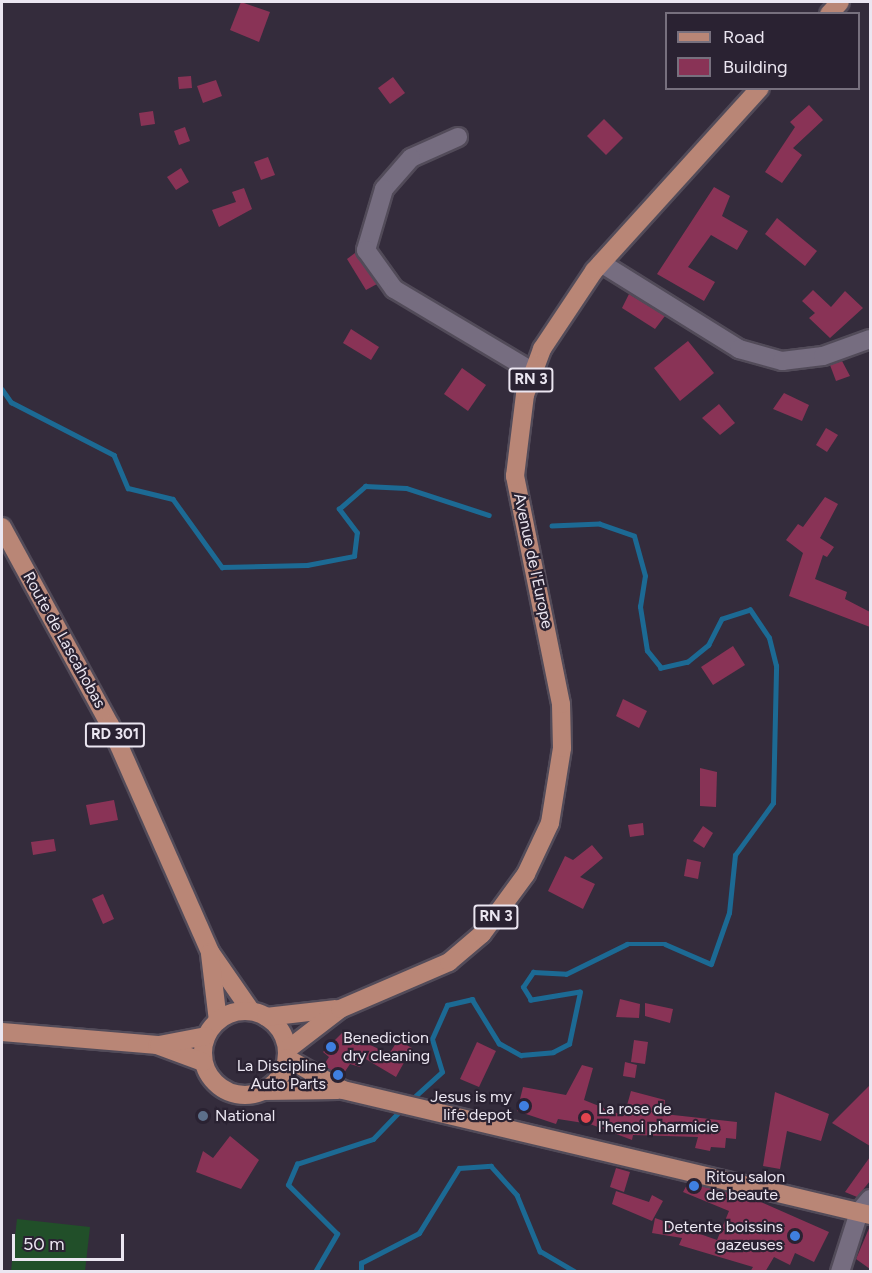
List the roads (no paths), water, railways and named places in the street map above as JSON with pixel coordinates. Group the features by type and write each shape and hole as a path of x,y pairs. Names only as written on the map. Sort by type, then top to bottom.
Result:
{"main road":[{"name":"Avenue de l'Europe","path":"287,1054 340,1009 449,962 482,934 526,874 550,823 562,748 561,704 515,476 516,436 534,372 562,313 601,263 758,90"},
{"name":"Route de Lascahobas","path":"4,533 111,725 210,952 259,1014"},
{"name":"Route de Lascahobas","path":"210,952 218,1021"},
{"name":"Avenue de l'Europe","path":"259,1014 340,1009"},
{"path":"264,1091 283,1072 287,1054 277,1025 259,1014 218,1021 206,1036 203,1062 215,1084 230,1093 343,1090 424,1106 867,1208"},
{"path":"2,1032 157,1045 206,1036"},
{"path":"157,1045 203,1062"},
{"path":"287,1054 343,1090"}],"street":[{"path":"458,137 411,158 384,189 366,250 394,289 534,372"},
{"path":"601,263 739,349 782,361 823,356 870,339"},
{"path":"840,1272 867,1208"}],"waterway":[{"path":"2,389 11,402 114,455 128,488 173,499 222,567 307,565 354,556 357,533 339,509 365,486 406,488 489,515"},
{"path":"410,1101 442,1072 432,1039 447,1005 472,999 499,1043 521,1055 553,1052 569,1044 580,992 531,1000 523,987 533,972 566,974 627,944 665,944 711,964 729,913 735,855 773,803 776,666 769,638 750,610 722,619 709,645 688,662 661,668 647,651 640,607 645,576 634,536 600,524 552,526"},
{"path":"315,1272 337,1234 288,1185 297,1164 373,1139 402,1109"},
{"path":"361,1272 361,1263 419,1233 459,1168 491,1166 517,1195 540,1251 576,1272"}],"place":[{"name":"Benediction dry cleaning","path":"331,1047"},
{"name":"La Discipline Auto Parts","path":"338,1075"},
{"name":"Jesus is my life depot","path":"524,1106"},
{"name":"National","path":"203,1116"},
{"name":"La rose de l'henoi pharmicie","path":"586,1118"},
{"name":"Ritou salon de beaute","path":"694,1186"},
{"name":"Detente boissins gazeuses","path":"795,1236"}]}
